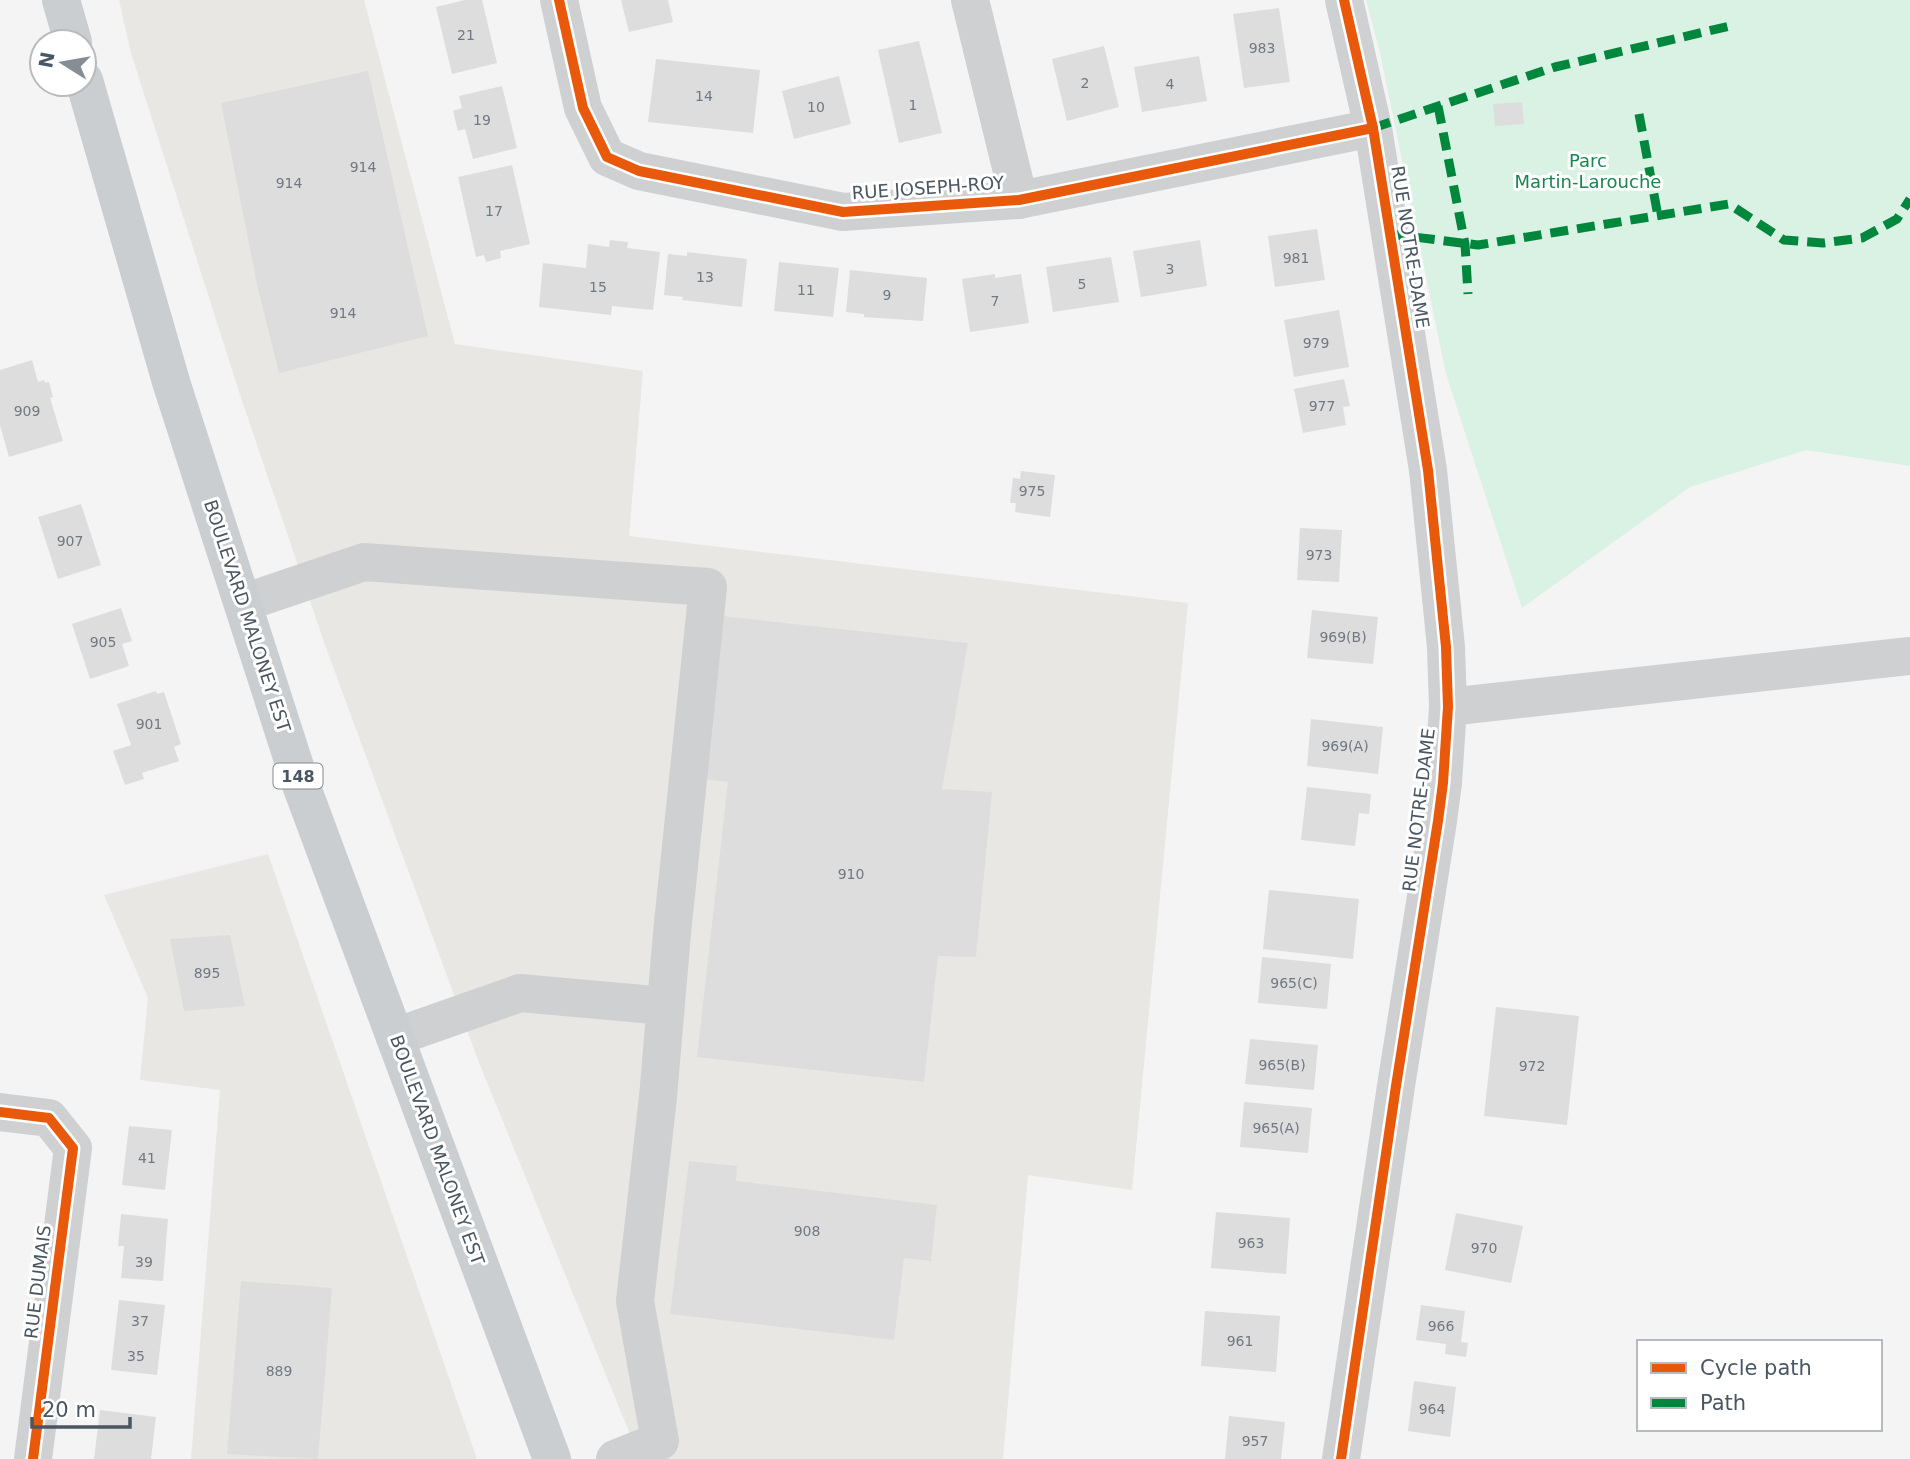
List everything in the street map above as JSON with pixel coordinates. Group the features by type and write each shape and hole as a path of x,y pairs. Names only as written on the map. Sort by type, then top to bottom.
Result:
{"main road":[{"path":"61,0 69,28"},
{"name":"BOULEVARD MALONEY EST","path":"89,98 172,385 301,785 552,1459"}],"street":[{"name":"RUE JOSEPH-ROY","path":"559,0 583,107 607,157 639,171 843,212 1019,200 1374,128"},
{"path":"970,0 1019,200"},
{"name":"RUE NOTRE-DAME","path":"1341,1459 1438,821 1448,707 1446,648 1428,470 1374,128 1344,0"},
{"path":"243,603 364,562 708,587 658,1097 635,1301 660,1441 615,1459"},
{"path":"1448,707 1910,656"},
{"path":"395,1037 520,993 665,1006"},
{"name":"RUE DUMAIS","path":"0,1112 49,1118 73,1148 33,1459"}],"shaded area":[{"path":"119,0 364,0 455,344 643,371 629,536 1188,603 1132,1190 1028,1175 1003,1459 640,1459 478,1060 325,645 240,395 131,53"},
{"path":"268,854 477,1459 191,1459 220,1090 140,1080 148,998 104,895"}],"green space":[{"name":"Parc Martin-Larouche","path":"1366,0 1910,0 1910,466 1806,450 1690,487 1522,608 1446,374 1380,53"}],"building":[{"path":"465,0 482,0 497,63 452,74 436,7"},
{"path":"621,0 668,0 673,22 629,32"},
{"path":"1279,8 1290,82 1244,88 1233,14"},
{"path":"919,41 942,133 899,143 878,50"},
{"path":"1104,46 1119,107 1067,121 1052,59"},
{"path":"1199,56 1207,101 1142,112 1134,67"},
{"path":"656,59 760,70 753,133 648,122"},
{"path":"368,71 428,336 279,373 258,289 221,103"},
{"path":"839,76 851,124 794,139 782,91"},
{"path":"502,86 517,148 473,159 465,129 458,131 453,111 462,108 459,96"},
{"path":"1522,102 1524,124 1495,126 1493,104"},
{"path":"512,165 530,244 500,251 501,258 486,262 484,255 476,257 458,177"},
{"path":"1317,229 1325,280 1275,287 1268,236"},
{"path":"610,240 628,242 627,248 660,252 653,310 612,306 611,315 539,307 543,263 586,268 588,244 609,247"},
{"path":"1200,240 1207,286 1141,297 1133,251"},
{"path":"687,252 747,259 742,307 682,300 683,297 664,295 668,254 687,256"},
{"path":"1111,257 1119,302 1053,312 1046,267"},
{"path":"779,262 839,268 833,317 774,311"},
{"path":"850,270 927,278 923,321 864,317 864,314 846,312"},
{"path":"995,274 995,278 1021,274 1029,323 970,332 962,279"},
{"path":"1339,310 1349,367 1294,377 1284,320"},
{"path":"32,360 38,382 49,382 53,397 50,398 63,441 9,457 0,425 0,370"},
{"path":"1344,379 1350,406 1343,407 1346,425 1303,433 1294,389"},
{"path":"1021,471 1055,475 1050,517 1015,512 1016,503 1010,503 1013,478 1020,479"},
{"path":"81,504 101,565 58,579 38,517"},
{"path":"1300,528 1342,530 1339,582 1297,580"},
{"path":"121,608 132,641 122,644 129,666 90,679 72,624"},
{"path":"1312,610 1378,617 1373,664 1307,658"},
{"path":"722,616 968,643 942,789 992,792 976,957 938,956 924,1082 697,1057 728,782 704,779"},
{"path":"156,691 157,694 164,692 181,744 174,747 179,761 142,773 144,779 125,785 113,751 131,745 117,704"},
{"path":"1311,719 1383,727 1378,774 1307,766"},
{"path":"1307,787 1371,794 1369,814 1359,813 1355,846 1301,840"},
{"path":"1269,890 1359,899 1353,959 1263,949"},
{"path":"230,935 245,1006 184,1011 170,939"},
{"path":"1262,957 1331,964 1327,1009 1258,1003"},
{"path":"1496,1007 1579,1016 1567,1125 1484,1116"},
{"path":"1250,1039 1318,1045 1314,1090 1245,1084"},
{"path":"1244,1102 1312,1108 1308,1153 1240,1147"},
{"path":"129,1126 172,1130 165,1190 122,1185"},
{"path":"689,1161 737,1166 736,1181 937,1205 931,1261 904,1258 894,1340 670,1314"},
{"path":"1216,1212 1290,1218 1286,1274 1211,1268"},
{"path":"1456,1213 1523,1226 1511,1283 1445,1270"},
{"path":"121,1214 168,1219 163,1281 121,1278 124,1246 118,1246"},
{"path":"241,1281 332,1288 318,1459 227,1454"},
{"path":"119,1300 165,1305 157,1375 111,1370"},
{"path":"1421,1305 1465,1311 1461,1342 1468,1343 1466,1357 1445,1354 1446,1344 1416,1340"},
{"path":"1205,1311 1280,1316 1276,1372 1201,1366"},
{"path":"1414,1381 1456,1387 1450,1437 1408,1431"},
{"path":"100,1410 156,1417 151,1459 94,1459"},
{"path":"1229,1416 1285,1422 1281,1459 1225,1459"}],"marked path":[{"path":"1373,128 1555,67 1734,25"},
{"path":"1438,106 1465,244 1468,294"},
{"path":"1639,114 1658,216"},
{"path":"1390,234 1478,245 1729,204 1784,240 1823,243 1862,238 1897,219 1910,199"}],"cycle path":[{"path":"559,0 583,108 607,157 639,171 843,212 1019,200 1373,128"},
{"path":"1341,1459 1438,821 1448,707 1446,647 1428,470 1373,128 1344,0"},
{"path":"0,1112 49,1118 73,1148 33,1459"}]}
